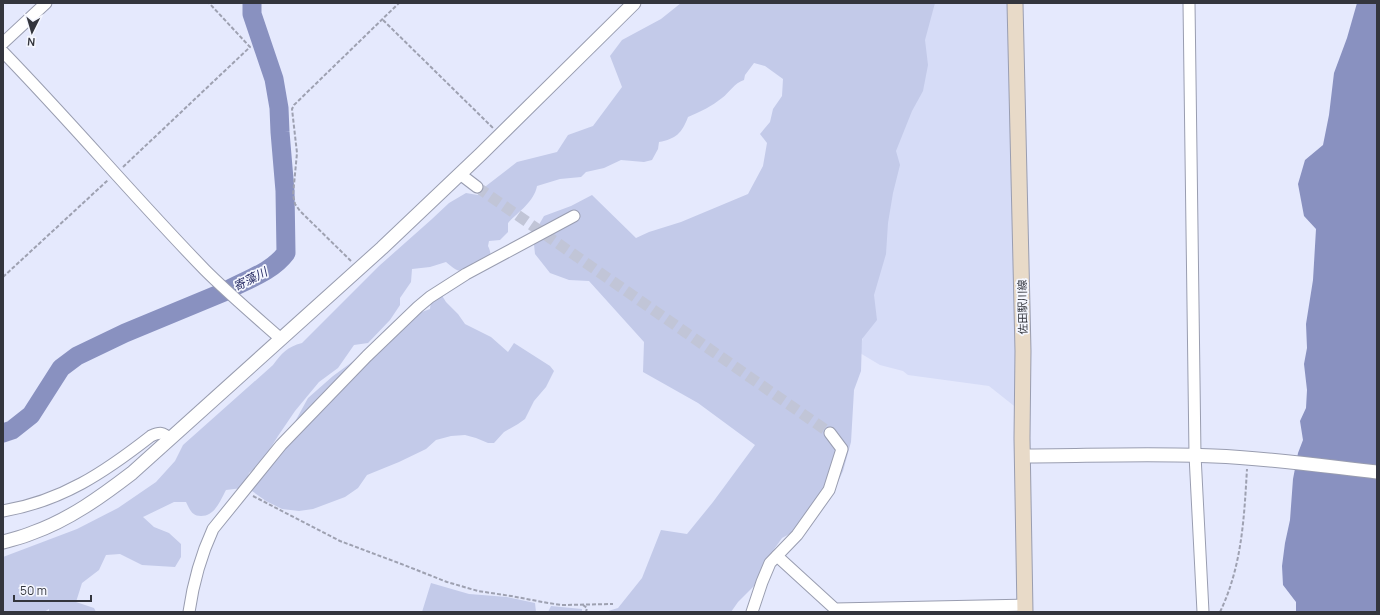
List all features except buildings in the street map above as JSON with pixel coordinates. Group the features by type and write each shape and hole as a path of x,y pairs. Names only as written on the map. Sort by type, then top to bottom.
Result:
{"main road":[{"name":"佐田駅川線","path":"1015,3 1023,351 1022,456 1025,609"}],"street":[{"path":"3,43 46,3"},
{"path":"3,542 34,533 66,518 108,492 132,473 360,268 500,136 634,3"},
{"path":"1189,3 1195,455 1203,612"},
{"path":"3,52 205,270 280,339"},
{"path":"460,174 477,187"},
{"path":"189,612 192,592 200,563 213,530 281,444 367,356 424,302 466,274 574,216"},
{"path":"3,511 33,505 72,490 104,471 151,436 159,432 164,433 170,439"},
{"path":"752,612 770,563 796,535 829,490 842,449 830,433"},
{"path":"1022,456 1158,454 1195,455 1251,463 1377,472"},
{"path":"777,556 835,609 1025,609"}],"path":[{"path":"3,277 250,47 209,3"},
{"path":"360,268 300,211 295,204 293,195 297,153 291,113 294,105 399,3"},
{"path":"382,20 500,136"},
{"path":"1220,612 1231,586 1238,560 1244,525 1251,463"},
{"path":"243,491 335,539 461,587 562,605 613,604"},
{"path":"583,604 587,608 586,612"}],"shaded area":[{"path":"681,3 935,3 925,40 928,65 923,91 912,111 896,151 900,165 888,223 886,254 874,295 877,320 862,339 861,371 854,390 851,442 843,471 831,497 812,522 782,538 770,555 757,583 738,602 731,612 605,612 618,608 642,578 661,530 687,534 713,502 755,445 698,403 643,372 644,342 589,281 569,280 550,273 535,254 533,235 544,216 571,206 592,195 636,238 649,232 681,222 748,194 763,166 767,143 760,134 770,122 773,109 782,96 783,79 765,66 754,63 745,75 744,80 737,83 725,96 714,104 688,117 681,131 674,137 659,142 658,149 652,160 644,162 621,160 604,168 586,172 581,177 560,179 537,186 533,197 526,206 508,223 508,232 500,240 489,241 488,246 490,255 487,259 473,263 468,269 463,271 456,270 446,262 430,267 412,269 411,282 400,298 400,305 390,320 368,343 354,345 338,368 319,382 295,411 262,462 249,473 242,488 226,490 213,511 206,515 198,516 193,514 186,502 174,502 143,517 154,527 169,533 181,544 181,557 175,567 142,565 120,554 106,555 99,570 82,583 76,602 94,608 96,612 49,612 49,609 44,612 3,612 3,557 77,529 118,508 156,482 175,461 183,445 273,365 285,351 292,346 302,343 379,266 449,203 466,193 478,195 486,186 517,162 557,152 568,135 593,126 622,87 610,56 622,40 661,19"},
{"path":"925,3 1010,3 1018,409 989,386 908,375 903,371 880,365 860,353 882,225 899,104"},
{"path":"1357,3 1377,3 1377,612 1296,612 1296,602 1283,585 1282,566 1290,520 1293,479 1298,453 1303,440 1300,421 1306,408 1307,390 1304,364 1307,348 1306,324 1313,280 1316,229 1304,216 1298,184 1305,160 1323,145 1329,115 1334,73 1347,38"},
{"path":"439,291 446,302 458,314 465,324 491,337 508,352 514,343 550,366 554,371 546,387 534,401 525,419 504,432 494,443 488,443 465,435 451,436 436,440 426,449 367,475 358,488 345,497 313,509 299,511 282,509 266,501 252,491 254,477 291,429 308,398 333,376 419,313 430,309 432,293"},
{"path":"431,583 469,594 507,597 535,603 536,612 422,612"},
{"path":"551,606 582,609 582,612 548,612"}],"waterway":[{"name":"寄藻川","path":"3,433 12,430 31,415 61,368 77,356 125,333 224,292 257,276 273,266 286,253 285,191 279,108 274,79 252,14 252,3"}],"tunnel":[{"path":"477,187 830,433"}]}
